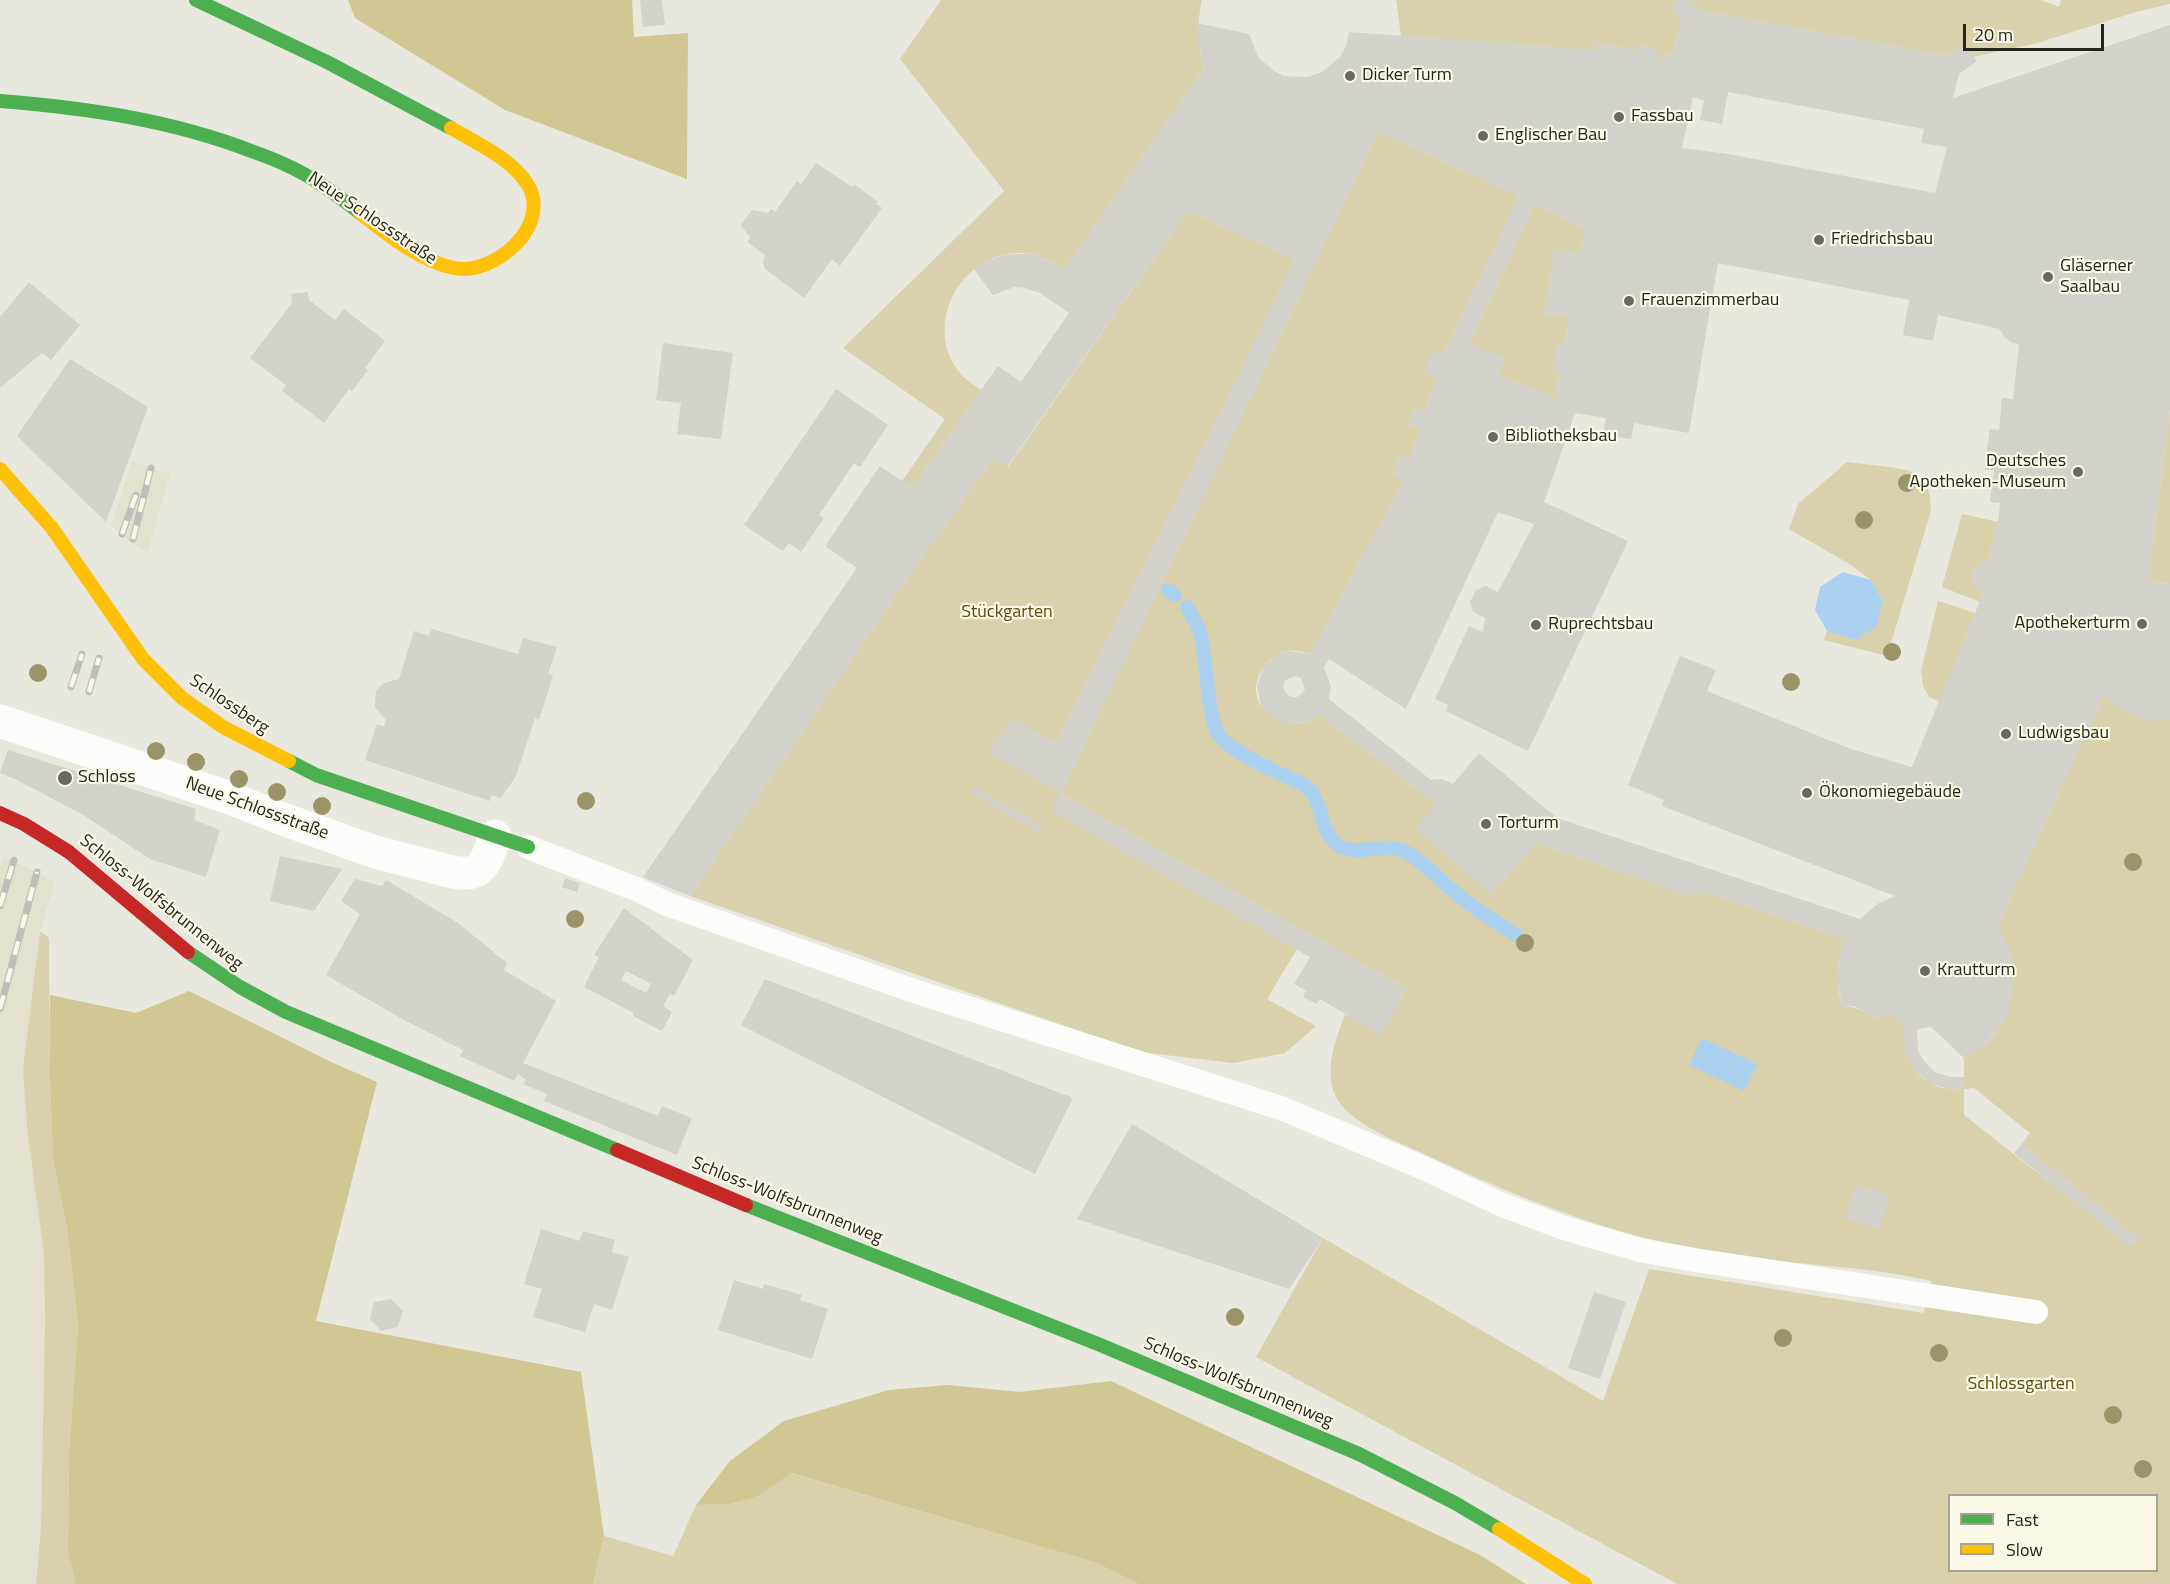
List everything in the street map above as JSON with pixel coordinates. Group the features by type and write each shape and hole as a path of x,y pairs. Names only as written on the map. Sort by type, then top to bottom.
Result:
{"street":[{"name":"Neue Schlossstraße","path":"0,101 105,112 168,125 237,144 305,174 338,195 409,249 450,268 464,270 493,262 514,247 523,236 531,217 533,202 531,190 516,170 505,161 429,115 341,68 196,0"},
{"name":"Schlossberg","path":"0,469 52,528 143,659 182,698 224,728 316,775 528,847"},
{"name":"Neue Schlossstraße","path":"0,721 230,798 375,852 453,872 464,874 477,872 487,860 495,836"},
{"name":"Schloss-Wolfsbrunnenweg","path":"0,813 32,829 81,860 170,938 219,975 286,1012 753,1207 1098,1344 1359,1454 1455,1503 1585,1584"}],"lane":[{"path":"528,847 636,889 667,904 891,983 1281,1108 1419,1166 1500,1204 1567,1229 1640,1250 1695,1260 2036,1312"}],"shaded area":[{"path":"348,0 632,0 634,37 688,33 687,179 505,110 355,18"},
{"path":"132,461 170,474 148,552 133,544 111,525"},
{"path":"3,856 55,882 40,931 28,1136 44,1255 41,1525 36,1584 0,1584 0,867"},
{"path":"189,991 331,1062 377,1082 316,1321 581,1372 604,1536 593,1584 76,1584 68,1552 69,1453 78,1325 67,1227 53,1160 50,995 136,1013"},
{"path":"1111,1381 1480,1555 1526,1584 1139,1584 1097,1563 791,1473 759,1496 730,1504 696,1505 730,1461 784,1421 889,1390 947,1385 1020,1392"}],"green space":[{"path":"941,0 1202,0 1199,34 1204,67 1064,270 1035,255 1010,254 991,259 974,270 960,284 950,302 945,321 946,341 957,370 981,390 912,488 902,481 945,419 843,348 1004,191 900,59"},
{"path":"1396,0 1679,0 1682,23 1672,55 1654,57 1656,49 1639,44 1637,51 1596,42 1594,50 1401,36"},
{"path":"1690,0 2041,0 2059,7 2061,0 2170,0 2170,4 2136,12 2034,44 1973,57 1964,44 1947,56 1698,10"},
{"path":"1378,132 1519,196 1443,355 1432,352 1425,372 1436,376 1425,412 1415,408 1409,424 1420,428 1410,459 1400,456 1393,476 1404,480 1310,654 1287,651 1272,659 1260,672 1256,689 1257,698 1261,706 1290,723 1306,722 1319,715 1436,804 1454,861 1492,894 1536,843 1698,898 1701,891 1846,939 1840,956 1838,973 1842,1007 1859,1009 1873,1018 1894,1014 1897,1020 1905,1026 1907,1053 1918,1074 1937,1086 1950,1089 1964,1089 1964,1058 1992,1038 2002,1022 2010,988 2011,963 2006,943 1997,927 2104,694 2119,707 2134,715 2170,720 2170,1584 1677,1584 1256,1357 1323,1238 1603,1401 1649,1269 1924,1313 1932,1281 1875,1271 1732,1256 1630,1234 1525,1198 1456,1169 1374,1130 1351,1115 1336,1097 1332,1087 1332,1055 1345,1014 1381,1034 1407,989 1061,794 1052,811 1297,949 1267,999 1316,1026 1285,1053 1233,1063 1140,1052 690,896 922,557 993,459 1008,467 1188,210 1295,260 1056,743 1012,719 989,752 1061,793","holes":["1974,1088 2030,1133 2022,1144 2137,1237 2131,1246 1964,1115 1964,1089"]},
{"path":"1535,204 1585,229 1581,254 1555,250 1544,313 1569,317 1565,343 1558,342 1553,370 1560,372 1555,400 1541,392 1498,376 1469,344"},
{"path":"2170,409 2170,584 2148,582"},
{"path":"1847,462 1908,471 1921,478 1929,491 1931,511 1887,656 1824,640 1827,631 1855,640 1883,601 1871,580 1851,565 1789,529 1798,504"},
{"path":"1962,514 1998,522 1988,560 1975,566 1971,579 1977,589 1984,591 1980,602 1942,587"},
{"path":"1938,601 1975,613 1940,702 1929,697 1923,686 1921,671"},
{"path":"40,931 49,938 53,1160 67,1227 78,1325 69,1453 68,1552 76,1584 36,1584 41,1525 44,1255 28,1136 23,1070"},
{"path":"790,1473 1097,1563 1139,1584 593,1584 604,1536 673,1556 696,1505 730,1504 759,1496"}],"water":[{"path":"1843,572 1871,580 1883,601 1875,628 1855,640 1827,631 1815,610 1820,587"},
{"path":"1702,1038 1757,1064 1744,1091 1689,1065"}],"building":[{"path":"640,0 662,0 665,25 643,27"},
{"path":"1679,0 1690,0 1698,10 1947,56 1964,44 1977,61 1959,74 1953,98 2170,25 2170,409 2148,582 2170,584 2170,720 2153,721 2135,717 2114,705 2104,694 1997,927 2007,943 2013,963 2014,992 2007,1014 1996,1032 1981,1048 1964,1058 1931,1027 1917,1029 1918,1051 1924,1061 1935,1072 1950,1077 1965,1077 1964,1089 1951,1090 1929,1083 1914,1070 1906,1055 1905,1026 1897,1020 1894,1014 1873,1018 1853,1006 1842,1007 1837,978 1841,950 1846,939 1701,891 1699,899 1536,843 1492,894 1415,829 1436,804 1319,715 1309,721 1296,724 1283,723 1270,716 1261,706 1257,686 1264,666 1278,654 1289,651 1310,654 1404,480 1393,477 1400,455 1410,459 1420,428 1409,424 1415,408 1425,412 1436,376 1425,372 1432,351 1443,355 1519,196 1378,132 1061,794 988,752 1012,719 1056,743 1295,260 1188,210 1007,467 993,459 922,557 690,896 643,877 857,568 825,546 880,466 912,488 998,366 1021,382 1069,313 1040,293 1025,288 1014,287 993,295 974,269 988,260 1004,255 1031,254 1064,270 1204,67 1197,23 1249,34 1258,57 1274,71 1284,76 1307,77 1322,72 1340,57 1346,46 1349,32 1594,50 1596,42 1637,51 1639,44 1657,49 1654,57 1672,55 1682,23 1670,8","holes":["1728,92 1924,129 1921,143 1947,147 1935,193 1728,154 1682,148 1693,97 1704,101 1700,120 1722,124","1535,204 1585,229 1581,254 1555,249 1544,313 1569,317 1565,343 1558,341 1553,371 1560,372 1555,400 1541,392 1498,376 1505,358 1469,344","1718,263 1909,300 1903,335 1933,341 1938,315 2000,329 2004,337 2012,343 2019,344 2013,399 2002,398 1999,430 1990,429 1987,449 1985,470 1994,470 1990,502 2000,503 1998,522 1988,560 1975,566 1971,579 1977,589 1984,591 1912,767 1851,749 1707,691 1716,670 1680,656 1628,785 1664,800 1662,806 1895,896 1879,903 1860,919 1557,818 1479,753 1453,784 1441,779 1431,780 1329,699 1331,687 1324,667 1329,659 1406,709 1498,512 1534,524 1498,592 1486,586 1476,590 1470,602 1473,612 1485,618 1483,632 1469,626 1435,699 1448,705 1446,711 1528,751 1628,541 1544,502 1575,413 1606,418 1603,435 1631,439 1634,423 1689,433","1295,676 1301,678 1305,689 1297,697 1291,697 1283,687 1285,681"]},
{"path":"816,163 852,187 854,184 878,202 876,204 882,208 840,266 832,259 804,298 765,269 763,263 765,255 747,242 750,238 741,225 752,210 768,213 771,209 775,212 797,181 801,184"},
{"path":"29,282 80,325 51,360 42,353 0,388 0,317"},
{"path":"308,292 309,300 335,320 344,309 385,341 365,368 368,370 352,391 349,389 324,423 282,391 286,385 250,358 292,303 291,294"},
{"path":"663,343 733,353 721,439 677,434 681,403 656,400"},
{"path":"70,359 148,407 106,522 17,436"},
{"path":"836,389 888,425 860,467 854,463 819,515 824,518 801,552 789,543 783,551 744,525"},
{"path":"432,629 518,654 523,638 557,647 548,674 553,676 539,720 535,718 516,776 501,798 491,795 490,801 365,760 377,724 384,726 386,720 375,707 376,691 384,683 399,679 414,631 429,636"},
{"path":"8,750 196,809 194,820 220,830 206,877 150,859 85,816 0,773"},
{"path":"974,786 1043,826 1039,833 970,792"},
{"path":"1061,794 1407,989 1381,1035 1320,999 1317,1004 1303,997 1306,991 1294,984 1310,957 1051,811"},
{"path":"280,856 342,869 314,911 270,901"},
{"path":"565,878 580,883 577,892 562,887"},
{"path":"355,879 382,886 386,880 458,923 507,963 504,970 556,1001 523,1063 658,1116 662,1106 692,1118 677,1155 544,1101 547,1094 523,1084 526,1080 518,1074 514,1081 460,1056 463,1050 404,1020 326,975 360,914 341,901"},
{"path":"624,908 693,960 674,996 670,994 663,1006 672,1012 662,1031 633,1016 634,1013 584,987 599,957 594,955","holes":["626,971 651,984 646,993 621,980"]},
{"path":"765,979 1073,1098 1035,1174 741,1025"},
{"path":"1132,1124 1323,1238 1289,1289 1077,1219"},
{"path":"2022,1144 2137,1237 2130,1247 2014,1153"},
{"path":"1856,1185 1890,1195 1880,1229 1845,1219"},
{"path":"541,1229 579,1241 583,1231 615,1240 612,1252 629,1257 612,1310 594,1304 585,1332 533,1317 542,1289 524,1284"},
{"path":"734,1280 763,1289 764,1284 802,1295 800,1300 828,1309 812,1359 718,1330"},
{"path":"1594,1292 1626,1302 1600,1379 1568,1368"},
{"path":"391,1299 403,1311 398,1327 381,1331 370,1319 374,1302"}],"waterway":[{"path":"1168,590 1175,595"},
{"path":"1187,607 1201,636 1215,727 1226,742 1247,757 1306,786 1315,799 1330,837 1342,848 1402,850 1415,858 1469,904 1516,935"}],"railway":[{"path":"133,539 151,468"},
{"path":"122,534 136,495"},
{"path":"71,687 82,654"},
{"path":"89,692 99,658"},
{"path":"0,906 14,860"},
{"path":"0,1009 37,872"}],"traffic: fast":[{"path":"196,0 327,62 451,128"},
{"path":"0,101 65,107 129,117 223,141 273,159 298,171 326,187 360,213"},
{"path":"289,761 316,775 528,847"},
{"path":"188,952 240,987 286,1012 617,1150"},
{"path":"746,1205 1098,1344 1359,1454 1455,1503 1499,1529"}],"traffic: slow":[{"path":"360,213 416,253 428,260 454,268 470,268 486,264 515,245 526,231 532,216 533,201 528,185 521,175 503,159 451,128"},
{"path":"0,469 52,528 143,659 182,698 223,727 289,761"},
{"path":"1499,1529 1585,1584"}],"traffic: jam":[{"path":"0,813 24,824 69,852 188,952"},
{"path":"617,1150 746,1205"}],"place":[{"name":"Dicker Turm","path":"1350,76"},
{"name":"Fassbau","path":"1619,117"},
{"name":"Englischer Bau","path":"1483,136"},
{"name":"Friedrichsbau","path":"1819,240"},
{"name":"Gläserner Saalbau","path":"2048,277"},
{"name":"Frauenzimmerbau","path":"1629,301"},
{"name":"Bibliotheksbau","path":"1493,437"},
{"name":"Deutsches Apotheken-Museum","path":"2078,472"},
{"name":"Apothekerturm","path":"2142,624"},
{"name":"Ruprechtsbau","path":"1536,625"},
{"name":"Ludwigsbau","path":"2006,734"},
{"name":"Schloss","path":"65,778"},
{"name":"Ökonomiegebäude","path":"1807,793"},
{"name":"Torturm","path":"1486,824"},
{"name":"Krautturm","path":"1925,971"}],"park label":[{"name":"Stückgarten","path":"1007,613"},
{"name":"Schlossgarten","path":"2021,1385"}]}
